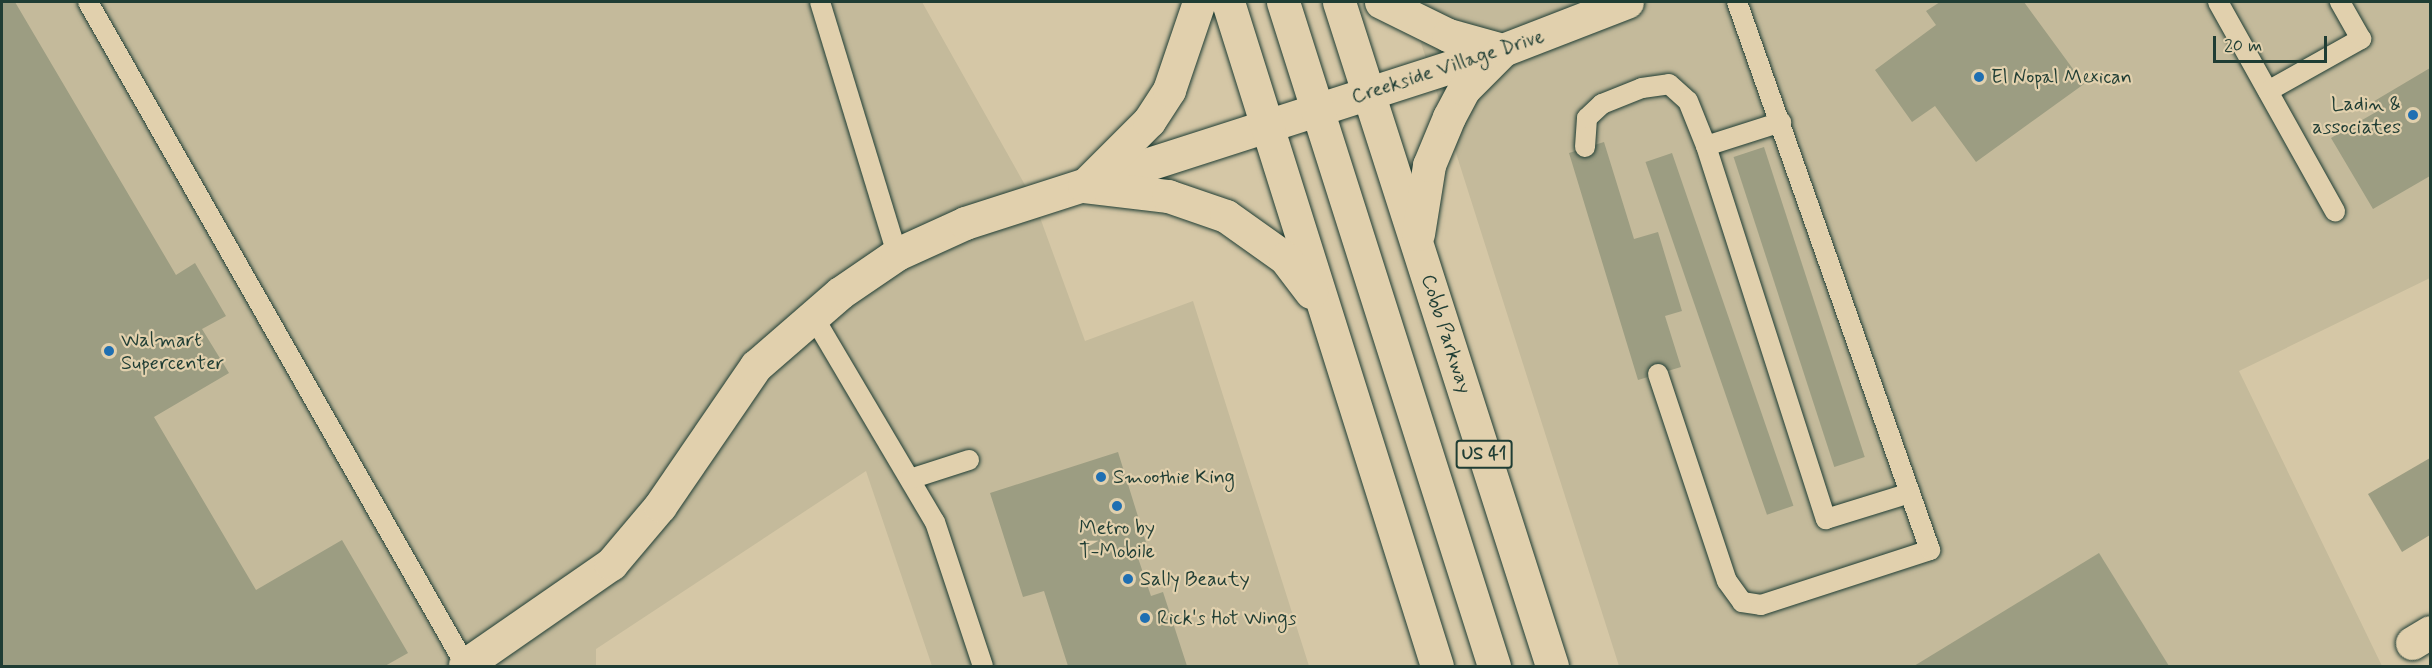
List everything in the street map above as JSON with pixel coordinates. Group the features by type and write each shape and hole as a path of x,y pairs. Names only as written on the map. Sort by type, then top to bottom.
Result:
{"main road":[{"path":"1083,186 1149,121 1169,90 1199,2"},
{"path":"1228,2 1437,666"},
{"path":"1283,2 1494,666"},
{"name":"Cobb Parkway","path":"1339,2 1552,666"},
{"path":"1381,2 1448,35 1503,50 1464,89 1449,117 1429,165 1417,242"},
{"name":"Creekside Village Drive","path":"465,666 611,564 660,506 738,387 813,316 897,255 965,223 1503,50 1627,2"},
{"path":"1083,186 1168,196 1226,216 1285,258 1323,307"}],"lane":[{"path":"87,2 465,666"},
{"path":"819,2 897,255"},
{"path":"1658,374 1727,580 1742,602 1761,605 1930,550 1737,2"},
{"path":"2218,2 2335,211"},
{"path":"2268,91 2361,39 2340,2"},
{"path":"1585,147 1587,118 1602,104 1642,88 1669,84 1688,101 1706,146 1827,519 1910,493"},
{"path":"1706,146 1781,122"},
{"path":"813,316 935,522 983,666"},
{"path":"910,479 969,460"}],"shaded area":[{"path":"2,2 922,2 1034,201 1085,341 1193,301 1309,666 932,666 866,471 596,649 596,666 2,666"},
{"path":"1408,2 2430,2 2430,278 2239,371 2382,666 1619,666"}],"building":[{"name":"Walmart Supercenter","path":"2,2 15,2 176,275 195,263 226,316 202,329 229,373 154,417 256,590 342,540 408,653 385,666 2,666"},
{"name":"El Nopal Mexican","path":"1940,2 2024,2 2084,84 1976,162 1935,106 1912,122 1875,70 1936,25 1926,11"},
{"path":"2430,68 2430,176 2373,209 2331,138 2376,112 2371,103"},
{"path":"1604,142 1634,239 1658,232 1682,311 1665,316 1681,367 1638,380 1569,153"},
{"path":"1764,147 1865,457 1834,467 1734,157"},
{"path":"1672,153 1793,506 1767,515 1646,162"},
{"path":"1118,452 1149,552 1137,555 1151,596 1163,592 1187,666 1068,666 1044,591 1023,597 990,493"},
{"path":"2430,458 2430,535 2402,552 2368,494"},
{"path":"2099,553 2169,666 1914,666"}],"place":[{"name":"El Nopal Mexican","path":"1979,77"},
{"name":"Ladin & associates","path":"2413,115"},
{"name":"Walmart Supercenter","path":"109,351"},
{"name":"Smoothie King","path":"1101,477"},
{"name":"Metro by T-Mobile","path":"1117,506"},
{"name":"Sally Beauty","path":"1128,579"},
{"name":"Rick's Hot Wings","path":"1145,618"}]}
